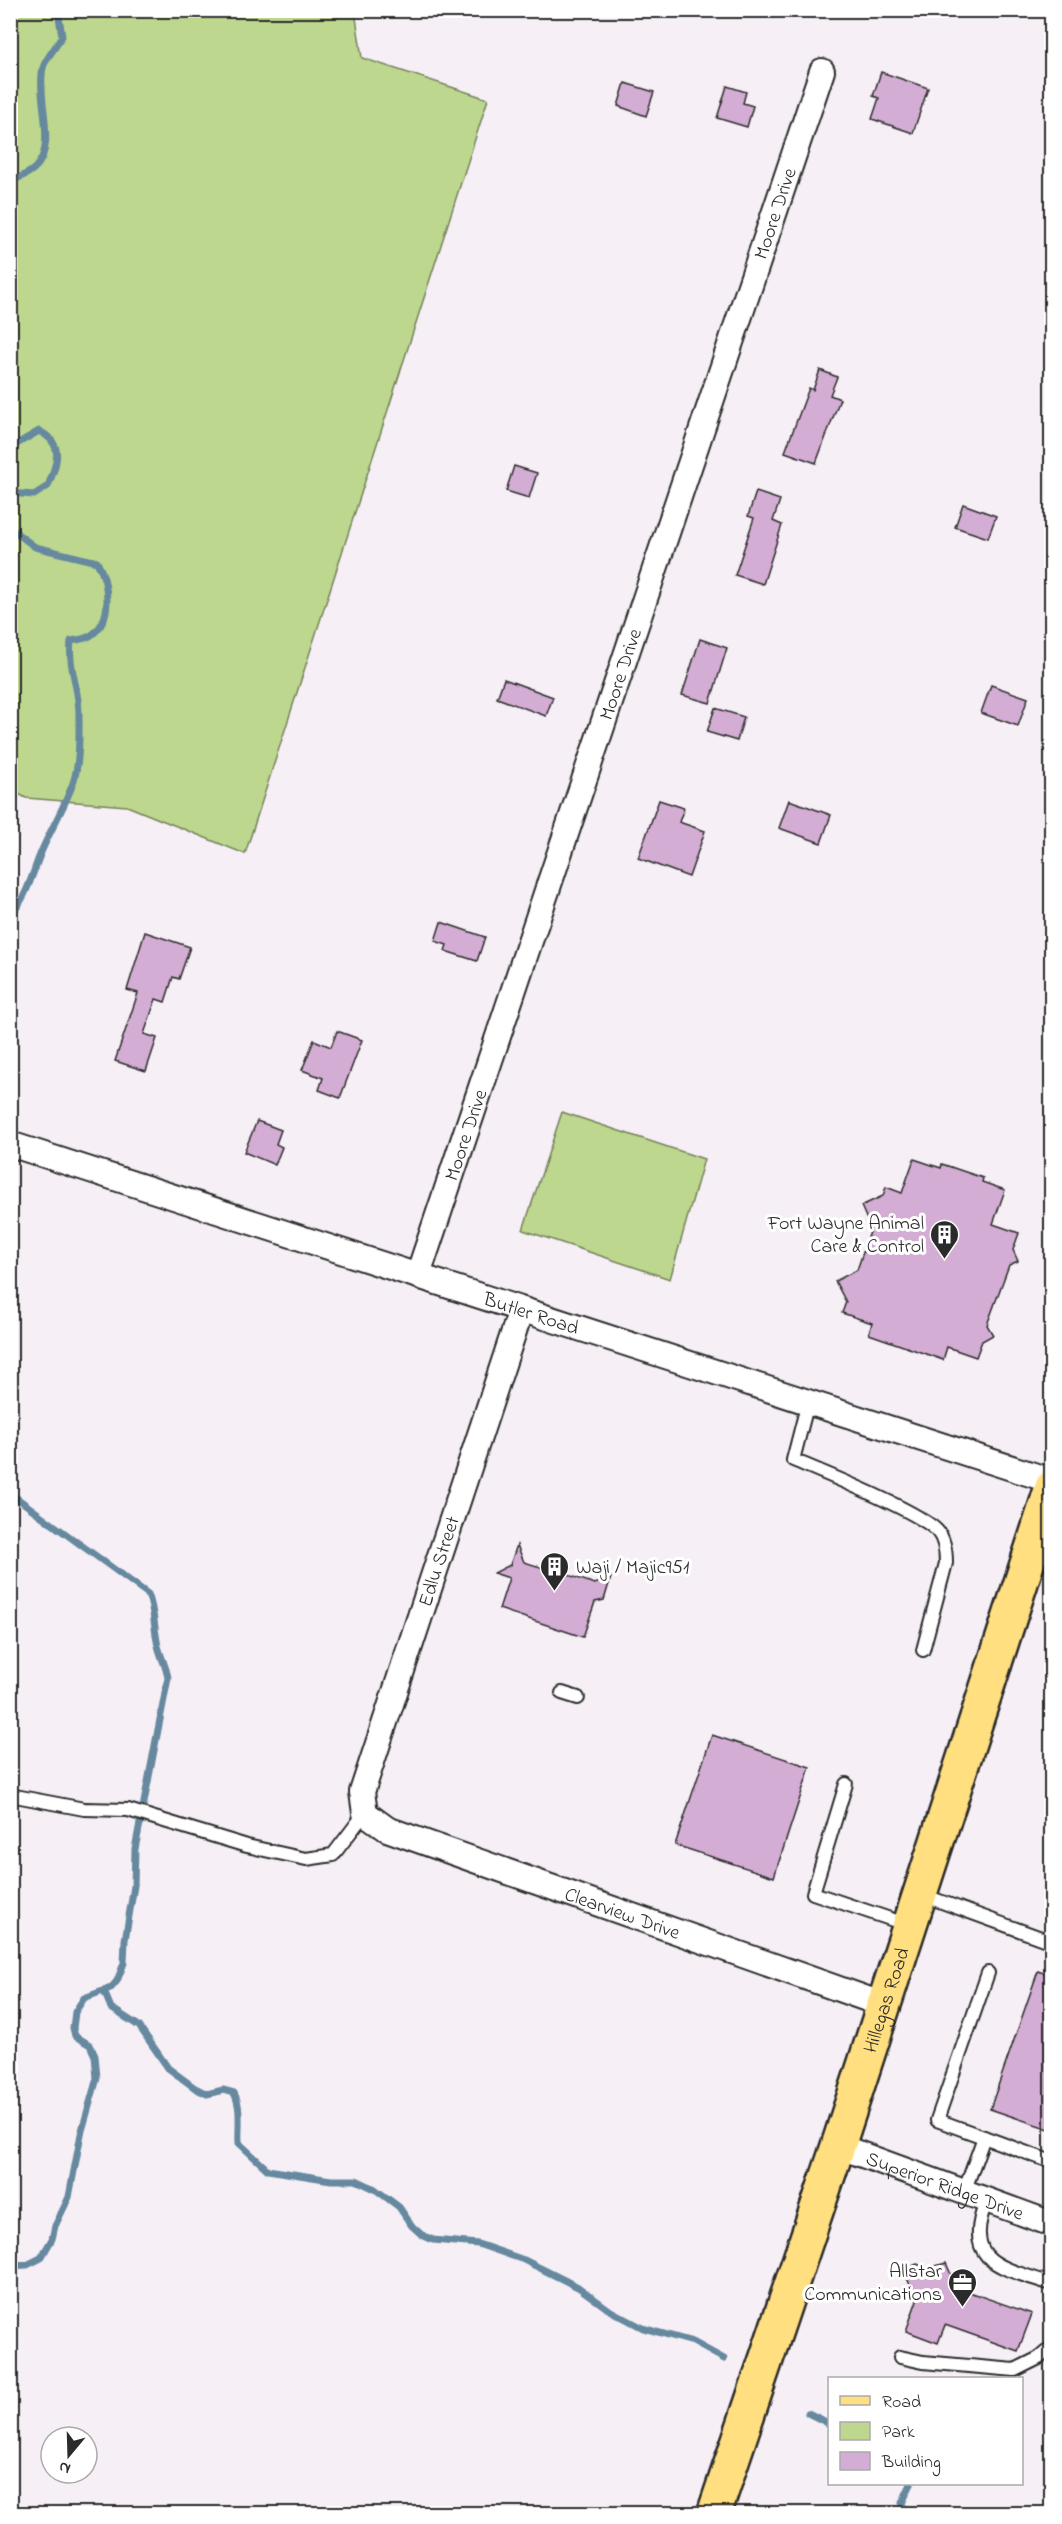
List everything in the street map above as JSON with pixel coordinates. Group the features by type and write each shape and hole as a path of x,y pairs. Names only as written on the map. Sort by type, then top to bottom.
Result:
{"main road":[{"name":"Hillegas Road","path":"714,2514 838,2145 1052,1487"}],"street":[{"name":"Moore Drive","path":"418,1275 822,71"},
{"name":"Butler Road","path":"10,1144 1052,1481"},
{"name":"Edlu Street","path":"365,1813 362,1792 521,1310"},
{"name":"Clearview Drive","path":"365,1813 387,1829 884,2005"},
{"name":"Superior Ridge Drive","path":"838,2145 1052,2224"}],"lane":[{"path":"808,1402 793,1460 894,1506 938,1531 945,1548 946,1563 923,1650"},
{"path":"562,1693 578,1698"},
{"path":"846,1784 813,1893 909,1925"},
{"path":"10,1795 84,1809 128,1810 247,1846 306,1859 333,1855 365,1813"},
{"path":"919,1893 1052,1942"},
{"path":"988,1973 937,2120 1052,2162"},
{"path":"964,2192 984,2137"},
{"path":"987,2200 977,2229 978,2238 987,2257 1000,2267 1052,2284"},
{"path":"900,2357 923,2362 1015,2370 1039,2358 1052,2347"}],"green space":[{"path":"10,11 355,11 362,58 488,99 245,854 127,806 26,798 11,790"},
{"path":"562,1112 704,1159 670,1279 523,1230"}],"building":[{"path":"881,72 928,88 913,133 872,119 879,98 873,96"},
{"path":"625,83 654,92 646,116 618,106"},
{"path":"727,86 746,92 743,103 753,106 747,127 717,118"},
{"path":"820,370 837,377 830,395 840,399 816,463 785,452 809,388 813,390"},
{"path":"514,466 537,473 529,498 506,491"},
{"path":"756,492 780,500 773,521 782,525 763,584 735,575 754,518 748,516"},
{"path":"963,504 996,516 988,538 955,527"},
{"path":"700,639 727,648 710,703 682,695"},
{"path":"504,679 553,697 546,716 497,698"},
{"path":"991,685 1028,698 1018,726 981,713"},
{"path":"715,708 744,717 737,741 707,732"},
{"path":"659,800 684,808 679,822 705,831 689,877 638,858"},
{"path":"789,800 831,815 821,843 779,828"},
{"path":"441,922 485,937 477,961 445,951 447,945 435,941"},
{"path":"145,932 190,947 179,979 173,977 165,1002 156,999 144,1034 157,1038 146,1071 115,1061 138,993 127,990"},
{"path":"337,1031 362,1040 340,1098 319,1090 323,1078 302,1070 314,1040 331,1047"},
{"path":"257,1121 281,1130 276,1144 282,1147 275,1165 244,1152"},
{"name":"Fort Wayne Animal Care & Control","path":"914,1159 941,1168 942,1164 983,1178 982,1182 1005,1190 993,1224 1019,1233 1013,1250 1018,1261 1009,1265 987,1325 993,1335 982,1341 976,1357 947,1347 943,1360 869,1334 872,1323 842,1313 846,1302 835,1281 857,1270 871,1229 861,1206 883,1196 886,1187 902,1193"},
{"name":"Waji / Majic951","path":"517,1545 524,1562 556,1572 565,1566 568,1575 595,1584 611,1577 604,1600 595,1602 583,1637 499,1609 509,1578 494,1573 510,1565"},
{"path":"712,1735 810,1767 774,1877 675,1845"},
{"path":"1038,1971 1052,1976 1052,2130 990,2109"},
{"name":"Allstar Communications","path":"946,2263 957,2288 1032,2314 1018,2351 945,2325 938,2343 906,2331 917,2300 906,2276 908,2268 917,2264 929,2268"}],"waterway":[{"path":"10,182 27,174 42,158 46,134 42,80 44,65 62,36 58,10"},
{"path":"10,448 39,431 53,442 57,455 48,486 34,495 10,493"},
{"path":"10,528 35,547 97,562 104,580 107,601 106,612 98,629 88,637 71,641 70,651 79,714 77,767 70,792 25,892 10,916"},
{"path":"10,1493 148,1594 158,1646 168,1678 135,1849 134,1886 125,1940 124,1963 117,1981 111,1988 84,1998 75,2012 73,2028 75,2036 90,2045 95,2056 97,2078 81,2134 69,2197 55,2226 52,2239 41,2258 27,2265 10,2266"},
{"path":"104,1991 111,2008 139,2026 168,2068 207,2094 223,2090 234,2093 239,2111 239,2143 268,2170 331,2180 356,2180 375,2189 399,2207 412,2226 422,2235 433,2240 478,2244 524,2260 578,2287 611,2311 643,2328 693,2342 724,2359"},
{"path":"10,2328 15,2336 10,2360"},
{"path":"808,2413 828,2423"},
{"path":"905,2514 902,2503 911,2485"}],"place":[{"name":"Fort Wayne Animal Care & Control","path":"945,1260"},
{"name":"Waji / Majic951","path":"555,1592"},
{"name":"Allstar Communications","path":"963,2308"}]}
